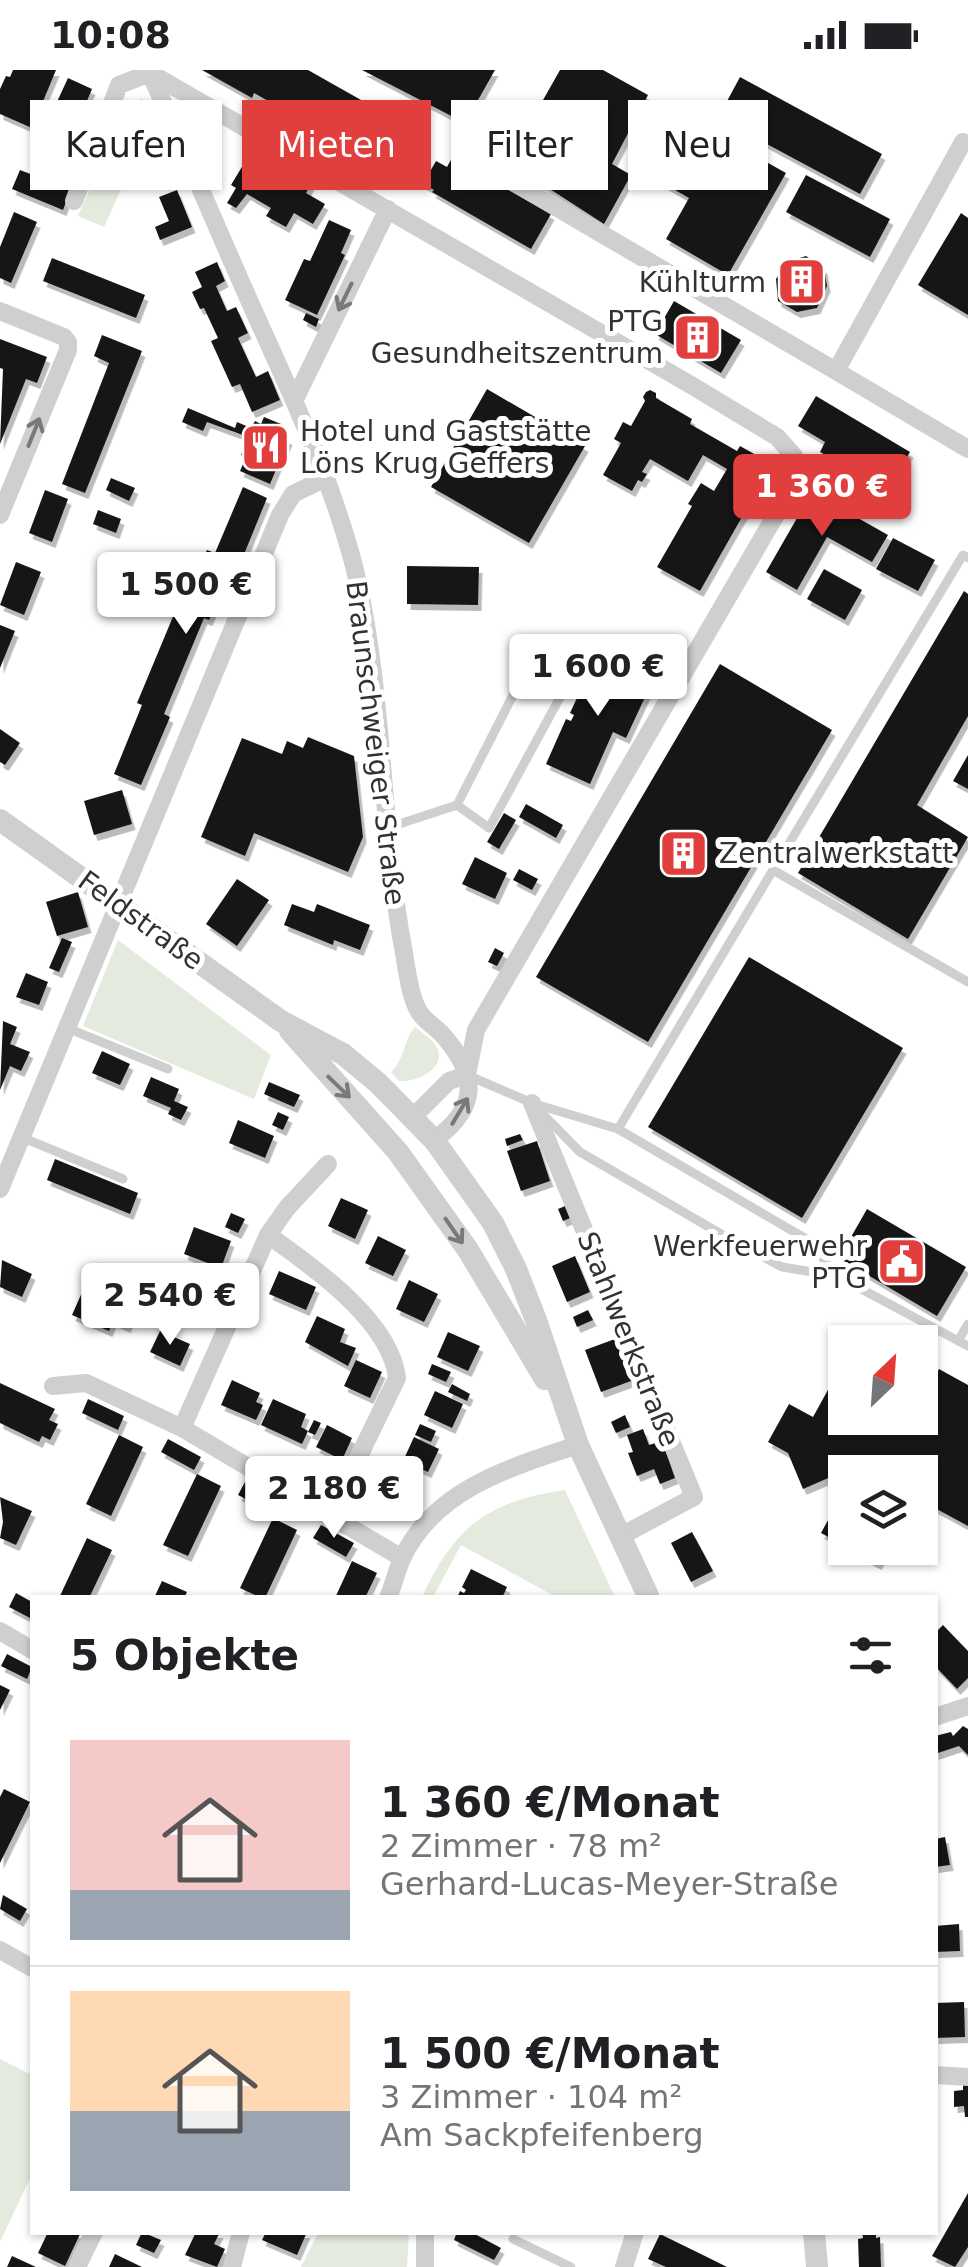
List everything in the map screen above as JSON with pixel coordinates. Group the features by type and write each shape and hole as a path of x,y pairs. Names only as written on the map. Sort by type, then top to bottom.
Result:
{"street":[{"path":"74,201 118,84 150,71 778,436 794,456 795,482 476,1030 466,1074 470,1094 463,1114 434,1140 398,1152"},
{"name":"Braunschweiger Straße","path":"150,71 295,399 356,572 371,670 398,919 415,1000 466,1074"},
{"path":"836,371 963,142"},
{"path":"527,190 968,449"},
{"path":"295,399 388,209"},
{"path":"0,311 64,337 68,350 0,514"},
{"path":"0,1189 280,514 293,494 326,478"},
{"name":"Feldstraße","path":"0,820 281,1021 343,1054 434,1140"},
{"name":"Feldstraße","path":"281,1021 398,1152"},
{"path":"398,1152 414,1117 449,1081 466,1074"},
{"name":"Stahlwerkstraße","path":"532,1103 694,1497 619,1537"},
{"path":"434,1140 493,1223 516,1269 578,1444 648,1595"},
{"path":"398,1152 468,1250 567,1416"},
{"path":"182,1428 268,1235 328,1164"},
{"path":"268,1235 337,1284 395,1357 397,1378 331,1514"},
{"path":"53,1386 86,1382 182,1428 402,1558"},
{"path":"389,1595 402,1558 432,1518 459,1494 498,1474 578,1444"},
{"path":"0,1632 30,1649"},
{"path":"938,1716 968,1706"},
{"path":"0,1950 30,1967"},
{"path":"938,2075 968,2077"},
{"path":"77,2267 93,2235"},
{"path":"232,2267 240,2235"},
{"path":"425,2235 425,2267"},
{"path":"624,2267 634,2235"},
{"path":"814,2235 817,2267"}],"lane":[{"path":"618,1129 963,555 968,558"},
{"path":"387,828 457,805 538,646 577,666 489,828 457,805"},
{"path":"774,870 968,982"},
{"path":"67,1028 168,1069"},
{"path":"466,1074 532,1103 618,1129 808,1240 837,1276"},
{"path":"532,1103 580,1152 782,1267 837,1276 963,1344 968,1324"},
{"path":"22,1137 122,1178"},
{"path":"512,2238 571,2267"}],"shaded area":[{"path":"89,190 121,190 104,227 78,216"},
{"path":"118,940 271,1055 254,1099 83,1026"},
{"path":"415,1027 434,1043 439,1059 423,1076 399,1081 391,1072"},
{"path":"565,1490 614,1595 552,1595 461,1545 434,1595 423,1595 447,1552 477,1521 494,1510"},
{"path":"0,2059 30,2074 30,2178 0,2242"},
{"path":"317,2235 409,2235 407,2267 301,2267"}],"building":[{"path":"13,70 56,70 44,100 30,100 30,127 0,114 0,89 6,76 10,77"},
{"path":"202,70 308,70 361,100 266,100 254,93 252,98"},
{"path":"362,70 495,70 478,100 451,100 451,116 431,106 431,100 420,100"},
{"path":"560,70 603,70 648,95 645,100 628,100 628,133 612,164 628,173 628,180 604,224 551,190 608,190 608,100 543,100"},
{"path":"740,77 882,154 860,194 768,145 768,100 728,100"},
{"path":"68,78 92,89 87,100 58,100"},
{"path":"451,160 451,190 509,190 551,214 531,249 432,192 431,170 436,161 447,167"},
{"path":"768,163 786,173 728,275 666,239 689,198 675,190 768,190"},
{"path":"242,167 242,190 308,190 306,193 325,204 313,224 294,213 286,227 266,216 271,208 247,194 236,208 227,203 236,188 231,185"},
{"path":"20,170 30,174 30,190 70,190 63,210 12,189"},
{"path":"806,175 890,219 870,257 786,212"},
{"path":"177,190 192,227 160,240 155,227 169,221 159,197"},
{"path":"14,212 37,222 11,283 0,278 0,247"},
{"path":"961,213 968,218 968,315 918,285"},
{"path":"329,220 351,230 341,253 345,255 317,315 285,300 304,259 310,261"},
{"name":"Kühlturm","path":"806,256 824,268 827,286 817,308 797,312 778,301 776,279 787,262"},
{"path":"52,258 145,295 136,318 43,281"},
{"path":"217,262 225,281 216,286 227,311 236,307 248,333 238,338 256,377 268,371 280,400 252,412 240,384 232,387 211,341 218,338 192,292 202,287 195,272"},
{"name":"PTG Gesundheitszentrum","path":"674,301 741,340 721,373 655,334"},
{"path":"306,313 319,319 316,327 303,320"},
{"path":"102,335 142,351 85,493 62,484 109,363 94,356"},
{"path":"0,339 47,357 37,383 26,379 0,444 3,369"},
{"path":"487,389 585,446 529,543 431,487"},
{"path":"650,390 656,398 692,419 690,424 737,451 740,446 772,464 700,591 657,567 701,483 714,491 727,469 703,455 688,481 650,459 642,472 647,474 632,491 603,475 621,443 614,439 623,422 631,426"},
{"path":"816,396 910,452 892,481 860,462 854,472 820,452 825,442 798,426"},
{"name":"Hotel und Gaststätte Löns Krug Geffers","path":"188,408 235,428 237,422 251,428 255,421 261,424 264,417 281,424 277,434 289,439 270,484 240,471 248,437 207,422 203,431 182,422"},
{"path":"111,478 135,488 129,501 106,490"},
{"path":"243,487 267,498 240,564 234,561 209,620 204,618 164,714 170,717 141,785 114,774 142,705 137,703 177,607 182,609 207,550 215,553"},
{"path":"45,490 68,499 52,542 29,533"},
{"path":"812,492 888,535 872,562 827,537 797,590 766,572"},
{"path":"98,510 121,519 116,533 93,524"},
{"path":"893,538 935,560 918,591 876,569"},
{"path":"16,562 41,572 24,615 0,605"},
{"path":"407,566 479,567 478,605 407,604"},
{"path":"824,569 862,590 845,620 807,599"},
{"path":"964,591 968,594 968,716 917,805 968,837 908,939 798,873"},
{"path":"0,625 15,631 0,668"},
{"path":"596,657 652,682 626,738 613,732 590,784 546,764 566,719 571,721 574,715 570,713"},
{"name":"Zentralwerkstatt","path":"720,664 832,730 648,1042 536,977"},
{"path":"0,729 20,743 5,765 0,762"},
{"path":"308,737 354,756 363,837 348,872 254,833 245,856 201,837 242,738 282,754 287,741 303,748"},
{"path":"968,755 968,789 953,781"},
{"path":"122,790 132,824 94,835 84,801"},
{"path":"526,804 563,825 556,838 519,817"},
{"path":"504,813 516,820 499,849 487,842"},
{"path":"475,857 507,873 495,899 462,884"},
{"path":"519,869 538,879 532,890 513,880"},
{"path":"237,879 269,900 237,946 206,924"},
{"path":"78,892 88,927 57,936 46,902"},
{"path":"292,904 314,912 317,904 370,925 360,950 334,940 333,945 284,925"},
{"path":"62,938 72,942 59,972 49,968"},
{"path":"495,948 504,953 497,966 488,962"},
{"path":"749,957 903,1048 802,1218 648,1127"},
{"path":"26,973 48,982 39,1005 16,997"},
{"path":"3,1021 17,1027 10,1044 30,1052 21,1071 10,1066 0,1090"},
{"path":"102,1051 130,1064 120,1085 92,1073"},
{"path":"151,1077 179,1089 174,1101 188,1107 181,1120 168,1114 171,1108 143,1096"},
{"path":"269,1082 300,1095 294,1107 264,1094"},
{"path":"278,1112 289,1117 283,1130 272,1125"},
{"path":"238,1120 274,1136 265,1158 229,1143"},
{"path":"520,1134 523,1140 507,1146 505,1139"},
{"path":"537,1141 550,1181 521,1191 507,1151"},
{"path":"55,1159 138,1193 130,1214 47,1180"},
{"path":"341,1198 368,1210 355,1239 328,1226"},
{"path":"570,1204 575,1216 563,1221 558,1209"},
{"name":"Werkfeuerwehr PTG","path":"867,1209 966,1267 937,1316 839,1258"},
{"path":"231,1213 245,1219 238,1233 225,1227"},
{"path":"194,1227 231,1241 221,1268 184,1254"},
{"path":"378,1236 406,1250 393,1276 365,1263"},
{"path":"575,1256 590,1292 567,1302 552,1266"},
{"path":"2,1260 32,1274 22,1297 0,1287"},
{"path":"279,1271 316,1287 306,1310 269,1294"},
{"path":"409,1280 438,1294 424,1322 396,1309"},
{"path":"84,1288 121,1305 126,1294 139,1301 127,1327 113,1321 109,1331 72,1315"},
{"path":"588,1310 593,1320 577,1327 573,1317"},
{"path":"317,1316 345,1329 340,1342 356,1348 348,1366 305,1342"},
{"path":"160,1331 190,1344 180,1366 150,1352"},
{"path":"448,1332 480,1346 468,1371 437,1357"},
{"path":"615,1339 631,1381 601,1392 585,1350"},
{"path":"356,1360 382,1372 370,1398 344,1386"},
{"path":"432,1364 451,1372 446,1382 428,1374"},
{"path":"939,1369 968,1385 968,1526 938,1510 938,1455 828,1455 828,1478 803,1489 788,1453 768,1442 789,1404 813,1417 828,1390 828,1435 938,1435"},
{"path":"232,1380 260,1393 256,1402 263,1405 256,1420 221,1405"},
{"path":"0,1383 55,1409 49,1420 58,1424 50,1440 42,1436 39,1442 0,1423"},
{"path":"452,1384 470,1394 467,1401 448,1392"},
{"path":"435,1391 463,1404 452,1428 424,1415"},
{"path":"88,1399 124,1416 118,1430 82,1413"},
{"path":"273,1399 306,1414 301,1427 308,1431 302,1444 261,1425"},
{"path":"625,1415 630,1427 616,1433 611,1422"},
{"path":"314,1420 321,1423 315,1435 308,1432"},
{"path":"420,1424 436,1431 431,1442 415,1435"},
{"path":"327,1425 352,1438 342,1460 316,1447"},
{"path":"643,1429 649,1445 662,1441 675,1478 660,1484 654,1469 637,1476 628,1453 633,1452 627,1435"},
{"path":"119,1435 143,1447 111,1516 86,1504"},
{"path":"414,1437 439,1449 428,1472 403,1461"},
{"path":"168,1439 201,1457 194,1470 161,1452"},
{"path":"197,1474 221,1486 188,1556 163,1545"},
{"path":"245,1482 276,1498 269,1511 238,1495"},
{"path":"0,1497 32,1511 16,1545 0,1538"},
{"path":"273,1518 297,1530 266,1595 255,1595 240,1588"},
{"path":"321,1525 354,1543 346,1557 313,1538"},
{"path":"692,1532 713,1571 691,1582 671,1543"},
{"path":"87,1538 112,1550 90,1595 60,1595"},
{"path":"352,1561 377,1573 366,1595 336,1595"},
{"path":"471,1569 507,1587 503,1595 458,1595 466,1590 462,1587"},
{"path":"162,1581 187,1592 186,1595 155,1595"},
{"path":"16,1593 30,1601 30,1618 9,1607"},
{"path":"943,1625 968,1651 968,1678 957,1689 938,1669 938,1630"},
{"path":"7,1654 30,1666 30,1672 27,1679 1,1666"},
{"path":"0,1685 10,1690 0,1710"},
{"path":"963,1726 968,1729 968,1755 959,1746 938,1753 938,1735 951,1732 953,1736"},
{"path":"4,1789 30,1802 0,1863 0,1797"},
{"path":"945,1837 950,1865 938,1867 938,1838"},
{"path":"3,1895 27,1909 20,1921 0,1909"},
{"path":"959,1924 960,1951 938,1952 938,1926"},
{"path":"964,2002 965,2037 938,2038 938,2003"},
{"path":"963,2085 968,2085 968,2117 964,2106 954,2107 954,2091 963,2090"},
{"path":"968,2193 968,2247 955,2267 932,2256"},
{"path":"47,2235 80,2235 65,2266 38,2253"},
{"path":"141,2235 161,2240 154,2253 136,2245"},
{"path":"195,2235 218,2235 214,2244 225,2249 217,2267 185,2255"},
{"path":"264,2235 306,2235 297,2255 262,2240"},
{"path":"456,2235 477,2235 501,2248 494,2260 454,2240"},
{"path":"662,2235 727,2267 666,2267 648,2259"},
{"path":"862,2235 880,2237 881,2267 859,2267 858,2239"},
{"path":"115,2254 142,2267 109,2267"},
{"path":"12,2256 36,2267 7,2267"}],"place":[{"name":"Kühlturm","path":"801,282"},
{"name":"PTG Gesundheitszentrum","path":"698,337"},
{"name":"Hotel und Gaststätte Löns Krug Geffers","path":"265,447"},
{"name":"Zentralwerkstatt","path":"684,853"},
{"name":"Werkfeuerwehr PTG","path":"902,1262"}]}
